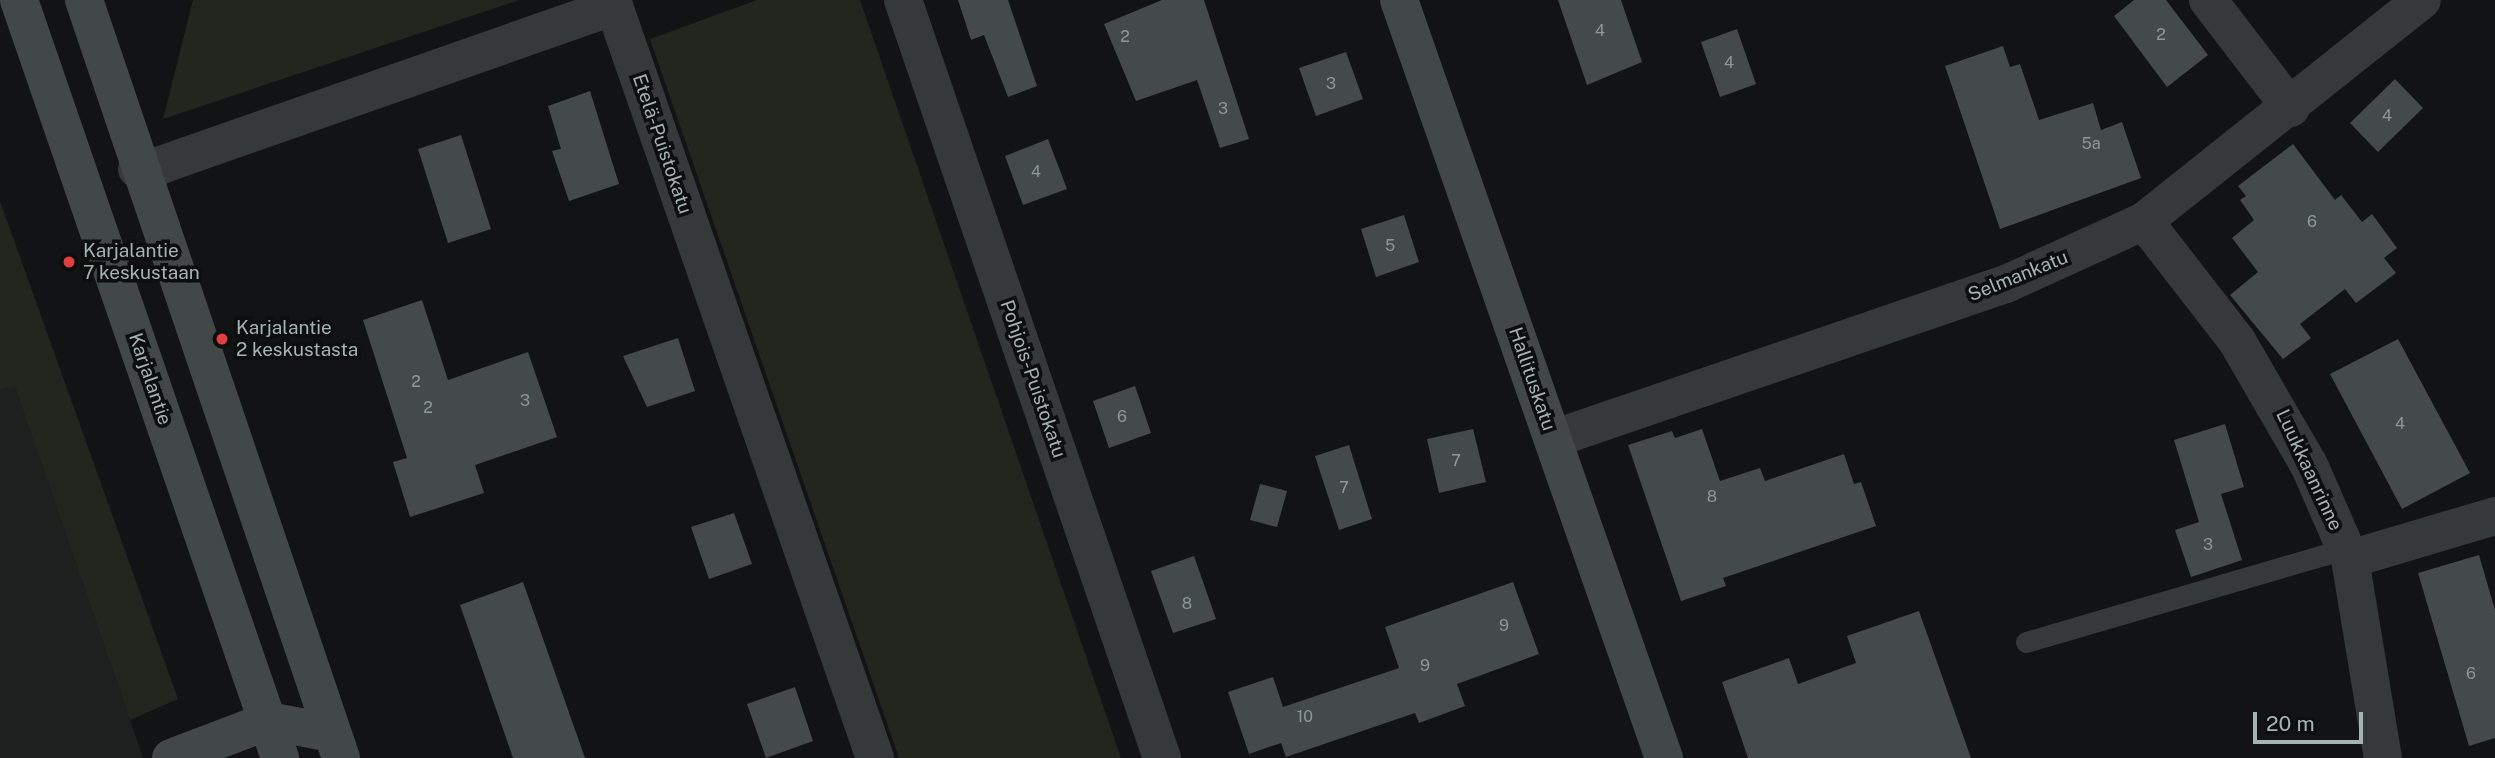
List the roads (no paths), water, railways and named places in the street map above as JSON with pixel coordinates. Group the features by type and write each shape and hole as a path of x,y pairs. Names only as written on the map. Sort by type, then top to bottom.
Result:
{"main road":[{"name":"Karjalantie","path":"19,0 280,758"},
{"path":"84,0 137,169 337,745"},
{"name":"Hallituskatu","path":"1399,0 1664,758"},
{"path":"171,758 268,721 337,745"},
{"path":"303,758 337,745"}],"street":[{"name":"Pohjois-Puistokatu","path":"904,0 1162,758"},
{"path":"2207,0 2291,108"},
{"name":"Selmankatu","path":"1553,439 2006,284 2144,221 2291,108 2422,0"},
{"name":"Etelä-Puistokatu","path":"137,169 161,165 614,6 875,758"},
{"name":"Luukkaanrinne","path":"2144,221 2278,403 2347,554 2383,758"},
{"path":"2347,554 2495,516"}],"lane":[{"path":"2026,642 2347,554"}],"place":[{"name":"Karjalantie 7 keskustaan","path":"69,262"},
{"name":"Karjalantie 2 keskustasta","path":"222,339"}]}
